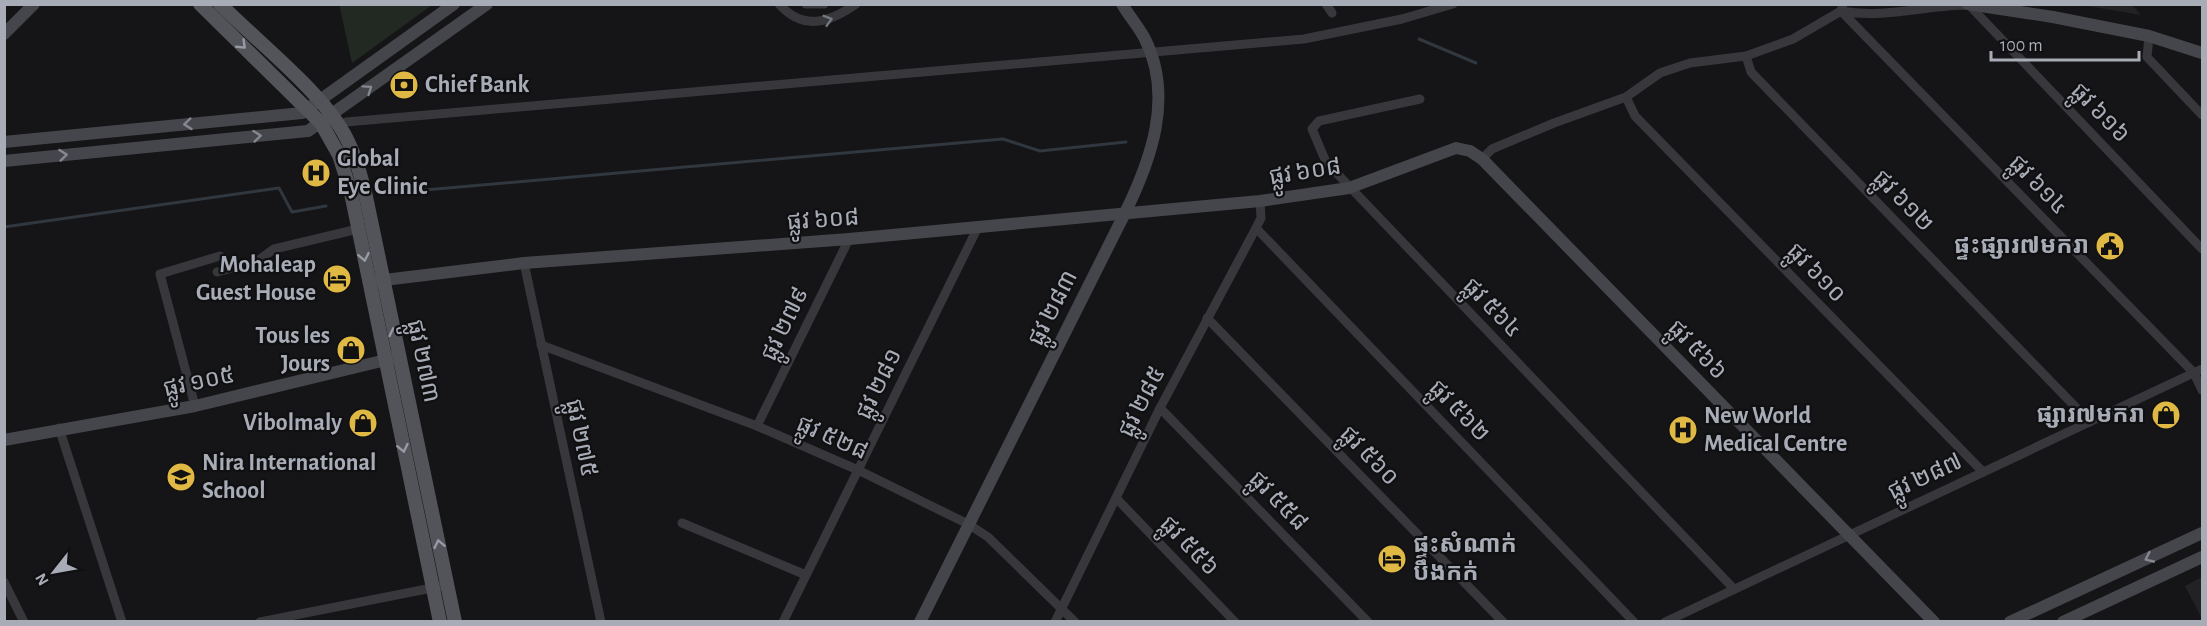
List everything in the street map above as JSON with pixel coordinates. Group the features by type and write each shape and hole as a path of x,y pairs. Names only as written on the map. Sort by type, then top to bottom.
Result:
{"main road":[{"path":"200,4 313,105"},
{"path":"220,4 330,124"},
{"name":"ផ្លូវ ២៧៣","path":"330,124 345,172 358,229 440,621"},
{"name":"ផ្លូវ ២៧៣","path":"330,124 359,168 455,621"},
{"path":"410,480 425,478"}],"street":[{"path":"4,34 34,4"},
{"path":"4,142 302,113 454,4"},
{"path":"330,124 487,4"},
{"path":"778,4 796,18 811,23 825,22 856,4"},
{"path":"806,4 824,4"},
{"name":"ផ្លូវ ២៨៣","path":"920,621 1125,213 1144,173 1154,143 1158,106 1156,75 1145,39 1122,4"},
{"path":"4,161 308,131 330,124 358,121 1304,39 1402,19 1453,4"},
{"path":"1482,159 1492,150 1554,123 1626,97 1660,74 1677,67 1746,56 1793,39 1842,8 1865,16 1945,5 1969,5 2054,17 2149,36 2202,53"},
{"name":"ផ្លូវ ៦១៦","path":"1969,5 2202,249"},
{"name":"ផ្លូវ ៦១៤","path":"1842,8 2198,371 2202,390"},
{"path":"2149,36 2147,57 2202,115"},
{"name":"ផ្លូវ ៦១២","path":"1746,56 1751,72 2090,422"},
{"name":"ផ្លូវ ៦១០","path":"1626,97 1635,116 1983,472"},
{"name":"ផ្លូវ ៥៦៤","path":"1420,99 1319,121 1312,129 1326,162 1734,589"},
{"name":"ផ្លូវ ៦០៨","path":"369,282 524,263 849,239 1260,201 1349,188 1456,148 1470,151 1482,159"},
{"name":"ផ្លូវ ៥៦៦","path":"1482,159 1934,621"},
{"name":"ផ្លូវ ២៨៥","path":"1055,621 1160,408 1261,218 1260,201"},
{"name":"ផ្លូវ ២៨១","path":"783,621 977,228"},
{"name":"ផ្លូវ ៥៦២","path":"1256,228 1634,621"},
{"path":"217,272 256,262 274,249 358,229"},
{"name":"ផ្លូវ ២៧៩","path":"757,426 849,239"},
{"path":"195,405 160,274 220,256"},
{"name":"ផ្លូវ ២៧៥","path":"524,263 601,621"},
{"name":"ផ្លូវ ៥៦០","path":"1207,318 1503,621"},
{"name":"ផ្លូវ ៥២៨","path":"541,345 757,426 858,470 968,524 988,537 1075,621"},
{"name":"ផ្លូវ ១០៥","path":"4,440 59,428 195,405 400,357"},
{"name":"ផ្លូវ ២៨៧","path":"1665,621 2198,371"},
{"name":"ផ្លូវ ៥៥៨","path":"1160,408 1368,621"},
{"path":"59,428 122,621"},
{"name":"ផ្លូវ ៥៥៦","path":"1116,498 1235,621"},
{"path":"682,523 806,575"},
{"path":"2010,621 2202,533"},
{"path":"2063,621 2202,557"},
{"path":"2121,571 2130,591"},
{"path":"4,582 24,621"},
{"path":"260,621 447,585"}],"shaded area":[{"path":"339,4 432,4 432,5 352,63"},
{"path":"2082,5 2132,5 2141,15"},
{"path":"2202,577 2202,619 2185,586"}],"waterway":[{"path":"1419,39 1476,63"},
{"path":"425,190 1003,139 1040,151 1126,142"},
{"path":"4,227 279,188 292,212 326,206"}],"place":[{"name":"Chief Bank","path":"404,85"},
{"name":"Global Eye Clinic","path":"316,173"},
{"name":"ផ្ទះផ្សារ៧មករា","path":"2110,246"},
{"name":"Mohaleap Guest House","path":"337,279"},
{"name":"Tous les Jours","path":"351,350"},
{"name":"ផ្សារ៧មករា","path":"2166,415"},
{"name":"Vibolmaly","path":"363,423"},
{"name":"New World Medical Centre","path":"1683,430"},
{"name":"Nira International School","path":"181,477"},
{"name":"ផ្ទះសំណាក់ បឹងកក់","path":"1392,559"}]}
